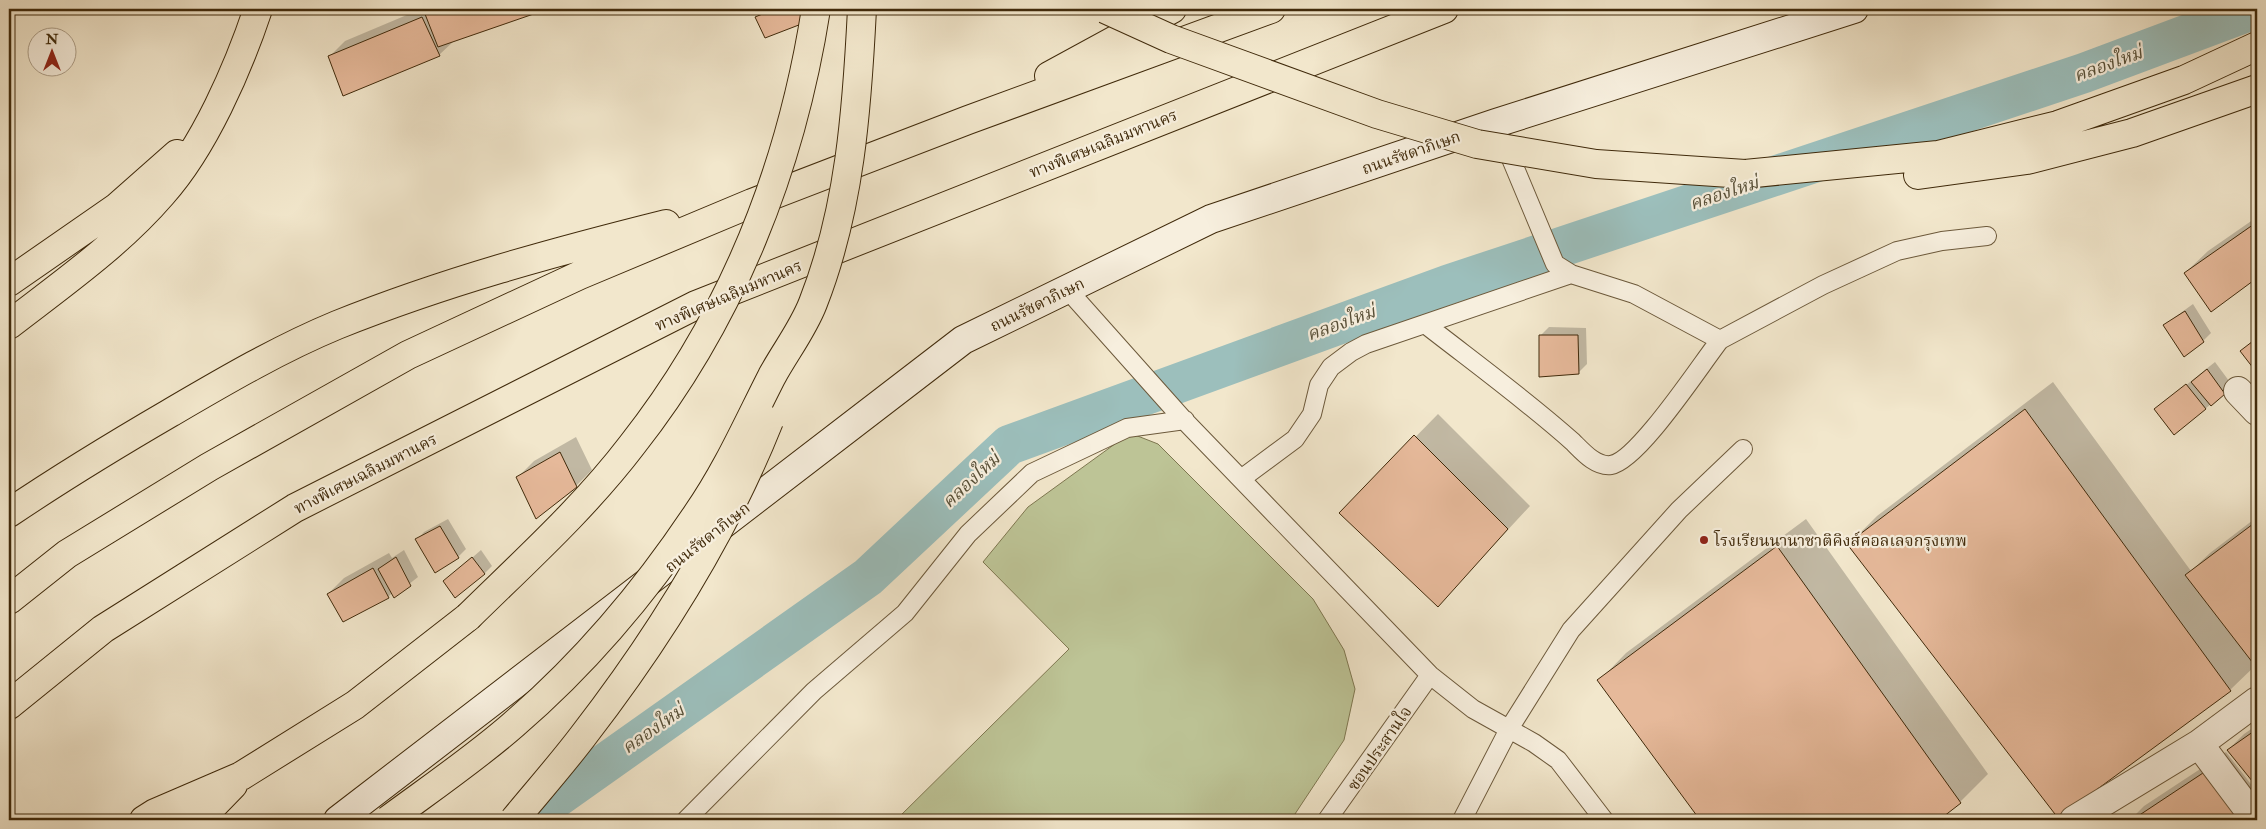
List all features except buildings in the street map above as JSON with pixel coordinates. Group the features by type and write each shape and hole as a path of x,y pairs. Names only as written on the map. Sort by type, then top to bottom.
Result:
{"highway":[{"path":"9,324 117,240 136,222 176,177 207,125 228,84 258,9"},
{"path":"144,820 155,813 241,776 356,705 468,617 558,529 632,446 684,374 719,314 755,238 779,170 795,110 810,49 816,9"},
{"path":"514,820 583,736 639,660 680,598 750,466 812,305 846,187 854,131 862,9"},
{"path":"1105,9 1171,39 1309,90 1428,130 1497,148 1596,164 1745,174 1924,175 2027,160 2132,133 2257,89"},
{"path":"1150,9 1229,52 1309,90"},
{"path":"968,120 1172,9"},
{"path":"9,600 66,554 209,467 408,355 580,275 752,203 968,120 1271,9"},
{"name":"ทางพิเศษเฉลิมมหานคร","path":"9,705 103,629 295,508 696,305 1444,9"},
{"path":"1745,174 1938,155 2058,125 2184,80 2257,46"},
{"path":"9,282 117,207 207,125"},
{"path":"9,513 104,452 222,382 335,326 432,289 548,254 752,203"},
{"path":"388,820 512,725 570,672 616,622 698,514 741,440 812,305"},
{"path":"199,820 241,776"}],"main road":[{"name":"ถนนรัชดาภิเษก","path":"338,820 963,340 1211,219 1496,123 1854,9"},
{"path":"2238,391 2257,412"},
{"path":"2074,820 2199,744 2257,701"},
{"path":"2199,744 2256,820"}],"lane":[{"path":"1496,123 1555,264 1571,274 1634,294 1720,340"},
{"path":"1425,324 1532,406 1595,462 1611,465 1626,457 1647,438 1720,340 1824,285 1897,251 1942,241 1987,236"},
{"path":"1241,479 1295,439 1312,414 1319,385 1331,367 1350,352 1366,344 1571,274"},
{"path":"1067,289 1184,419 1430,676 1473,709 1534,743 1558,760 1604,820"},
{"path":"686,820 814,691 905,613 968,534 1032,473 1127,428 1184,419"},
{"path":"1462,820 1509,729 1571,630 1679,510 1742,449"},
{"name":"ซอนประสานใจ","path":"1327,820 1430,676"}],"green space":[{"path":"1130,433 1158,444 1313,599 1344,650 1355,689 1344,740 1291,820 896,820 1069,649 983,562 1028,507"}],"waterway":[{"name":"คลองใหม่","path":"525,820 868,577 1009,445 1447,285 2084,73 2255,9"}],"place":[{"name":"โรงเรียนนานาชาติคิงส์คอลเลจกรุงเทพ","path":"1704,540"}]}
